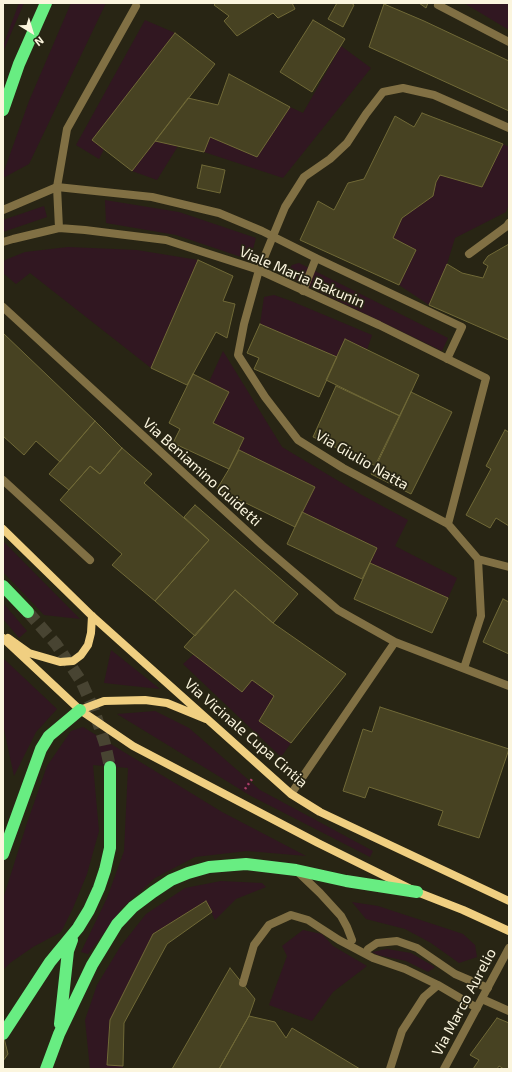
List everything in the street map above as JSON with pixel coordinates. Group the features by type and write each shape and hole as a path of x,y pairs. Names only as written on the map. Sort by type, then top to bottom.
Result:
{"highway":[{"path":"3,110 19,64 46,3"},
{"path":"3,586 28,612"},
{"path":"3,854 41,749 50,736 80,710"},
{"path":"59,1034 68,951 99,888 110,848 110,767"},
{"path":"46,1069 59,1034 92,964 118,924 133,906 171,880 209,867 246,864 296,870 346,881 417,892"},
{"path":"3,1034 50,962 78,928"}],"main road":[{"name":"Via Vicinale Cupa Cintia","path":"3,529 92,616 291,794 320,812 509,901"},
{"path":"3,634 29,652 60,662 74,661 81,655 88,645 91,633 92,616"},
{"path":"3,638 80,710 133,746 318,843 417,892 463,910 509,931"},
{"path":"80,710 104,701 144,700 167,703 212,722"}],"street":[{"path":"438,4 509,42"},
{"path":"59,228 57,187 68,129 136,6"},
{"name":"Via Giulio Natta","path":"478,559 448,524 343,468 298,440 265,397 238,354 244,324 259,270 285,207 304,177 330,159 347,143 366,114 383,92 403,88 434,95 509,128"},
{"name":"Viale Maria Bakunin","path":"3,210 57,187 152,197 219,213 273,236 462,327 447,359"},
{"path":"469,254 507,226 509,222"},
{"name":"Viale Maria Bakunin","path":"3,242 59,228 166,240 259,270 379,325 486,378 448,524"},
{"path":"303,291 316,258"},
{"name":"Via Beniamino Guidetti","path":"3,307 262,545 338,610 395,642 509,686"},
{"path":"3,480 90,560"},
{"path":"464,668 481,616 478,559 509,567"},
{"path":"291,794 395,642"},
{"path":"296,870 320,892 341,916 352,940"},
{"path":"243,983 254,945 269,926 291,914 308,920 339,940 373,958 405,969 438,984 477,1008"},
{"path":"368,949 377,943 397,941 417,948 455,974 488,988"},
{"name":"Via Marco Aurelio","path":"444,1069 509,948"},
{"path":"390,1069 402,1031 424,997 438,984"},
{"path":"482,999 509,1011"}],"path":[{"path":"237,800 260,767"}],"shaded area":[{"path":"19,3 24,3 3,52 3,46"},
{"path":"71,3 106,3 29,164 3,178 3,174 29,101"},
{"path":"464,3 509,3 509,30"},
{"path":"145,20 175,33 92,140 104,149 99,159 76,145"},
{"path":"341,46 371,68 283,178 204,152 210,137 257,157 290,107 303,113"},
{"path":"155,141 178,146 157,180 132,171"},
{"path":"503,144 509,147 509,204 506,212 455,238 447,264 429,305 399,285 416,250 393,238 402,218 433,196 436,182 440,175 482,187"},
{"path":"105,200 179,212 256,238 250,260 176,235 106,223"},
{"path":"44,206 47,217 3,232 3,220"},
{"path":"68,247 137,250 198,260 151,368 30,273 16,284 3,273 3,263 5,260 25,252"},
{"path":"299,263 448,338 442,351 295,280 288,275 288,271 292,265"},
{"path":"274,295 372,335 367,350 345,339 337,357 260,324 264,297"},
{"path":"223,351 282,447 360,494 408,520 395,546 457,578 448,598 370,563 377,548 302,512 315,487 239,450 244,438 214,423 229,392 209,382"},
{"path":"3,541 80,619 44,615 3,572"},
{"path":"3,603 27,631 19,638 3,619"},
{"path":"111,650 160,689 104,683"},
{"path":"194,654 252,680 274,696 259,721 291,743 281,757 183,664"},
{"path":"3,658 57,709 36,732 14,776 3,725"},
{"path":"155,711 189,728 260,790 373,851 370,857 251,796 117,714"},
{"path":"83,727 222,812 306,856 247,851 195,857 155,878 123,907 88,954 81,952 107,898 124,851 128,768 93,765 99,831 87,874 73,908 61,932 33,947 10,963 3,970 3,899 27,823 47,766 71,731"},
{"path":"221,881 262,883 266,887 236,899 215,920 206,901 153,934 110,1020 107,1065 123,1066 122,1069 90,1069 85,1020 97,985 120,947 146,914 185,888"},
{"path":"352,902 378,906 463,934 475,945 477,957 459,963 431,943 405,929 366,919"},
{"path":"303,930 322,934 333,946 367,966 333,992 312,1021 269,1005 287,956 282,946"},
{"path":"387,949 411,953 435,967 428,972 406,961 378,955 372,952"}],"building":[{"path":"216,3 292,3 295,9 278,18 273,13 237,36 224,21 229,16 214,5"},
{"path":"337,3 351,3 354,5 343,27 328,19"},
{"path":"419,3 428,3 426,8"},
{"path":"384,4 509,61 509,111 369,47"},
{"path":"313,20 345,39 312,92 280,72"},
{"path":"175,33 215,64 132,171 92,140"},
{"path":"229,74 290,107 257,157 210,137 204,152 155,141 188,98 218,105"},
{"path":"422,113 503,144 482,187 440,175 436,182 433,196 402,218 393,238 416,250 399,285 300,240 318,201 334,210 348,183 364,179 395,116 414,127"},
{"path":"202,165 225,170 220,193 197,188"},
{"path":"509,244 509,340 429,305 447,264 462,273 483,278 488,266 483,263 488,256"},
{"path":"198,260 233,276 223,301 235,304 227,338 216,332 187,385 151,368"},
{"path":"260,324 337,357 319,397 254,369 259,358 247,353"},
{"path":"3,333 95,421 60,462 36,441 24,455 3,436"},
{"path":"345,339 419,375 400,416 326,380"},
{"path":"193,374 229,392 213,423 244,438 229,469 173,443 180,429 169,423"},
{"path":"336,386 400,416 376,466 313,437"},
{"path":"411,392 452,412 411,494 371,474"},
{"path":"95,421 122,448 100,474 90,466 69,490 49,474"},
{"path":"505,430 509,432 509,526 496,518 490,528 466,515 491,469 486,466"},
{"path":"122,448 152,474 144,483 209,540 155,601 112,565 122,554 60,500 90,466 100,474"},
{"path":"239,450 315,487 295,527 217,489"},
{"path":"195,505 298,594 273,623 235,590 195,636 155,601 209,540 184,517"},
{"path":"302,512 377,548 362,579 287,544"},
{"path":"370,563 448,598 432,633 354,599"},
{"path":"235,590 273,623 346,674 291,743 259,721 274,696 252,680 242,692 184,647"},
{"path":"503,599 509,602 509,654 483,642"},
{"path":"380,707 509,749 479,838 438,825 443,811 369,787 365,798 343,791 363,729 372,732"},
{"path":"206,901 212,912 167,944 124,1023 123,1066 107,1065 110,1020 153,934"},
{"path":"230,968 255,999 249,1016 219,1069 172,1069"},
{"path":"249,1016 275,1022 286,1038 292,1028 360,1069 219,1069"},
{"path":"497,1018 509,1023 509,1069 504,1069 499,1066 497,1069 473,1069 479,1060 470,1055"},
{"path":"3,1034 8,1054 3,1061"}],"tunnel":[{"path":"28,612 56,644 81,681 94,710 105,744 110,767"}]}
